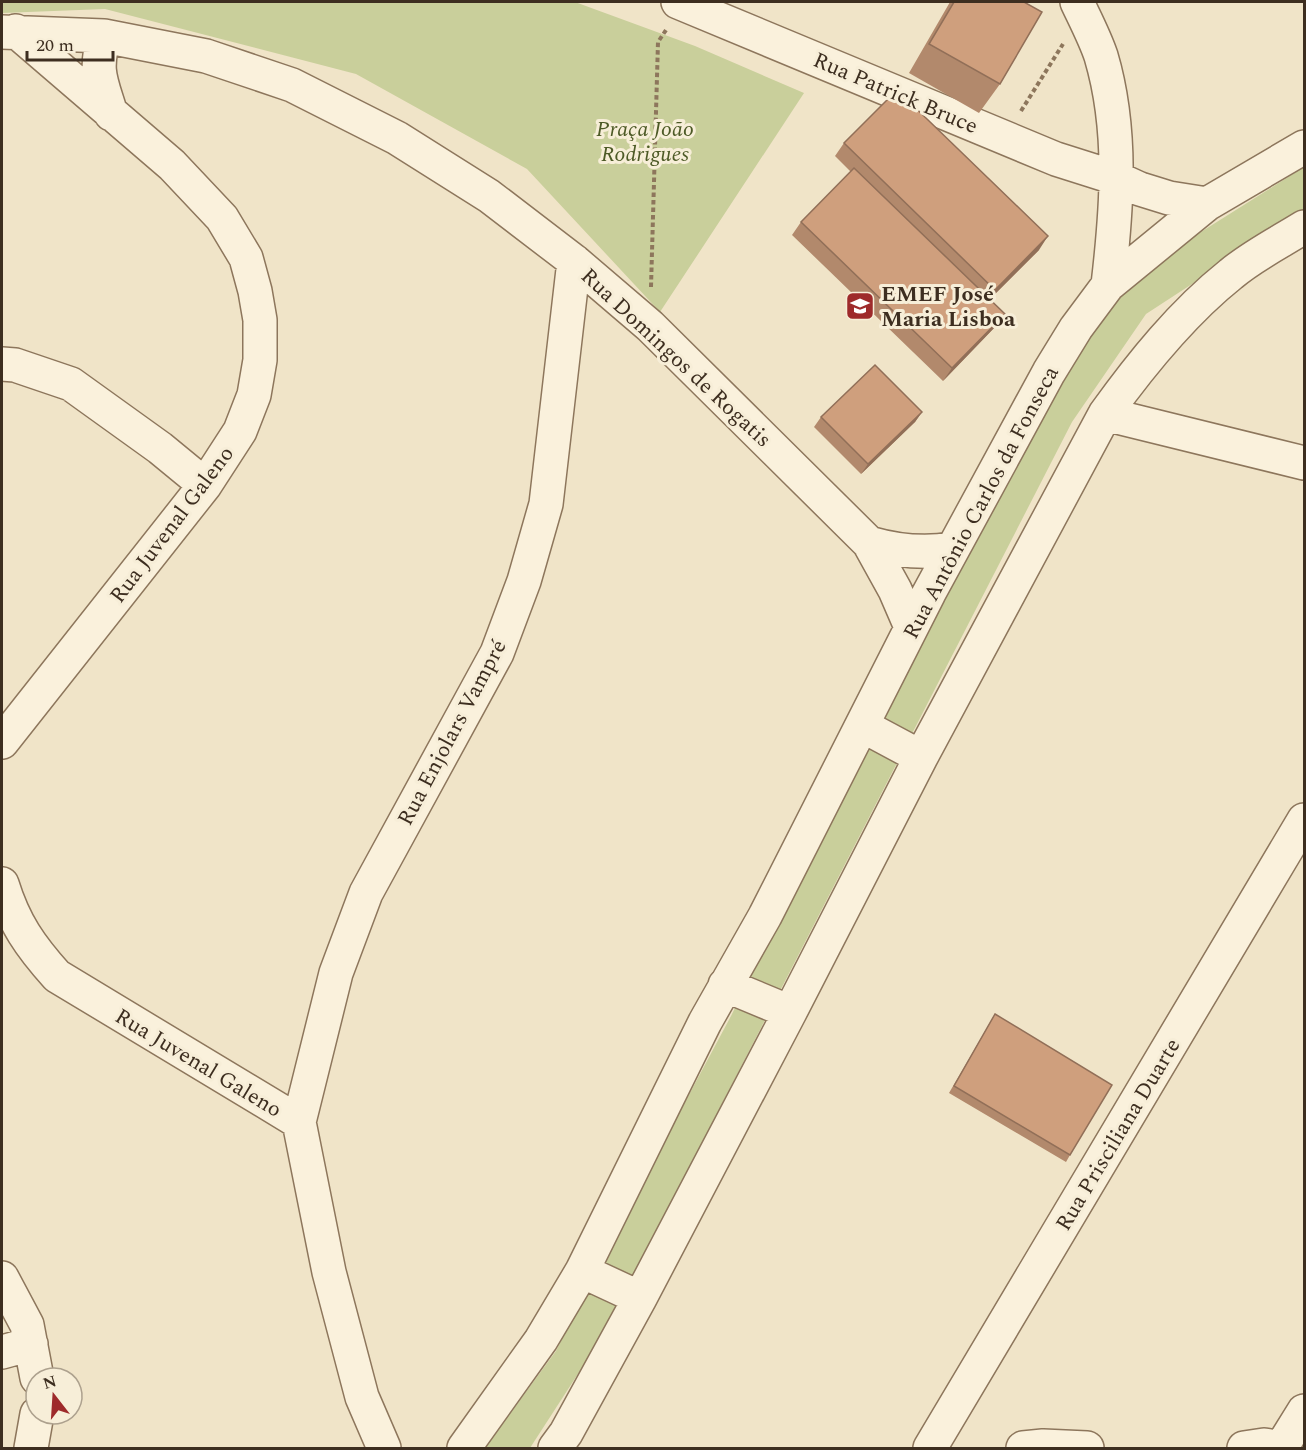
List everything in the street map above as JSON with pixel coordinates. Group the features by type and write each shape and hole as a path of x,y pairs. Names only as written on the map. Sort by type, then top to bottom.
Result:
{"street":[{"name":"Rua Patrick Bruce","path":"680,3 1056,159 1169,198 1207,204"},
{"path":"1079,7 1100,56 1114,118 1116,178 1108,285"},
{"name":"Rua Domingos de Rogatis","path":"9,32 105,36 206,56 292,85 406,143 489,196 574,261 650,326 869,543 895,590 911,627"},
{"name":"Rua Juvenal Galeno","path":"2,742 205,485 240,431 254,395 260,360 260,320 255,291 246,258 222,218 172,165 9,32"},
{"path":"105,36 98,58 98,70 111,114"},
{"name":"Rua Antônio Carlos da Fonseca","path":"464,1449 541,1340 582,1271 705,1022 765,916 911,627 1049,372 1076,328 1108,285 1207,204 1305,147"},
{"path":"555,1449 640,1298 921,756 1105,414 1135,372 1196,306 1232,272 1305,227"},
{"name":"Rua Enjolars Vampré","path":"299,1122 336,973 366,893 497,653 524,581 546,504 574,261"},
{"path":"2,364 15,365 71,384 160,448 205,485"},
{"path":"1105,414 1305,463"},
{"path":"869,543 924,552 952,549"},
{"path":"863,726 921,756"},
{"name":"Rua Prisciliana Duarte","path":"930,1449 1305,820"},
{"name":"Rua Juvenal Galeno","path":"2,884 9,907 32,949 57,976 299,1122 329,1272 362,1397 384,1449"},
{"path":"725,985 790,1012"},
{"path":"582,1271 640,1298"},
{"path":"2,1278 27,1325 16,1348 29,1366"},
{"path":"1244,1449 1264,1445 1282,1448 1305,1411"},
{"path":"31,1449 35,1426"},
{"path":"1023,1449 1043,1446 1087,1449"}],"path":[{"path":"650,326 658,42 680,3"},
{"path":"1004,137 1079,7"}],"green space":[{"name":"Praça João Rodrigues","path":"2,2 575,2 695,46 804,93 660,312 527,169 356,74 105,9 2,13"},
{"path":"1304,167 1304,211 1146,314 1072,422 629,1285 585,1363 530,1448 485,1448 556,1351 596,1269 731,1016 937,600 1072,348 1123,295 1193,237"}],"building":[{"path":"954,2 1024,2 1042,12 1000,84 929,44"},
{"path":"897,90 1048,236 995,290 844,143"},
{"path":"854,168 1005,314 952,368 801,222"},
{"path":"875,365 922,412 868,464 821,417"},
{"path":"995,1014 1112,1085 1070,1155 954,1086"}],"place":[{"name":"EMEF José Maria Lisboa","path":"860,306"}]}
